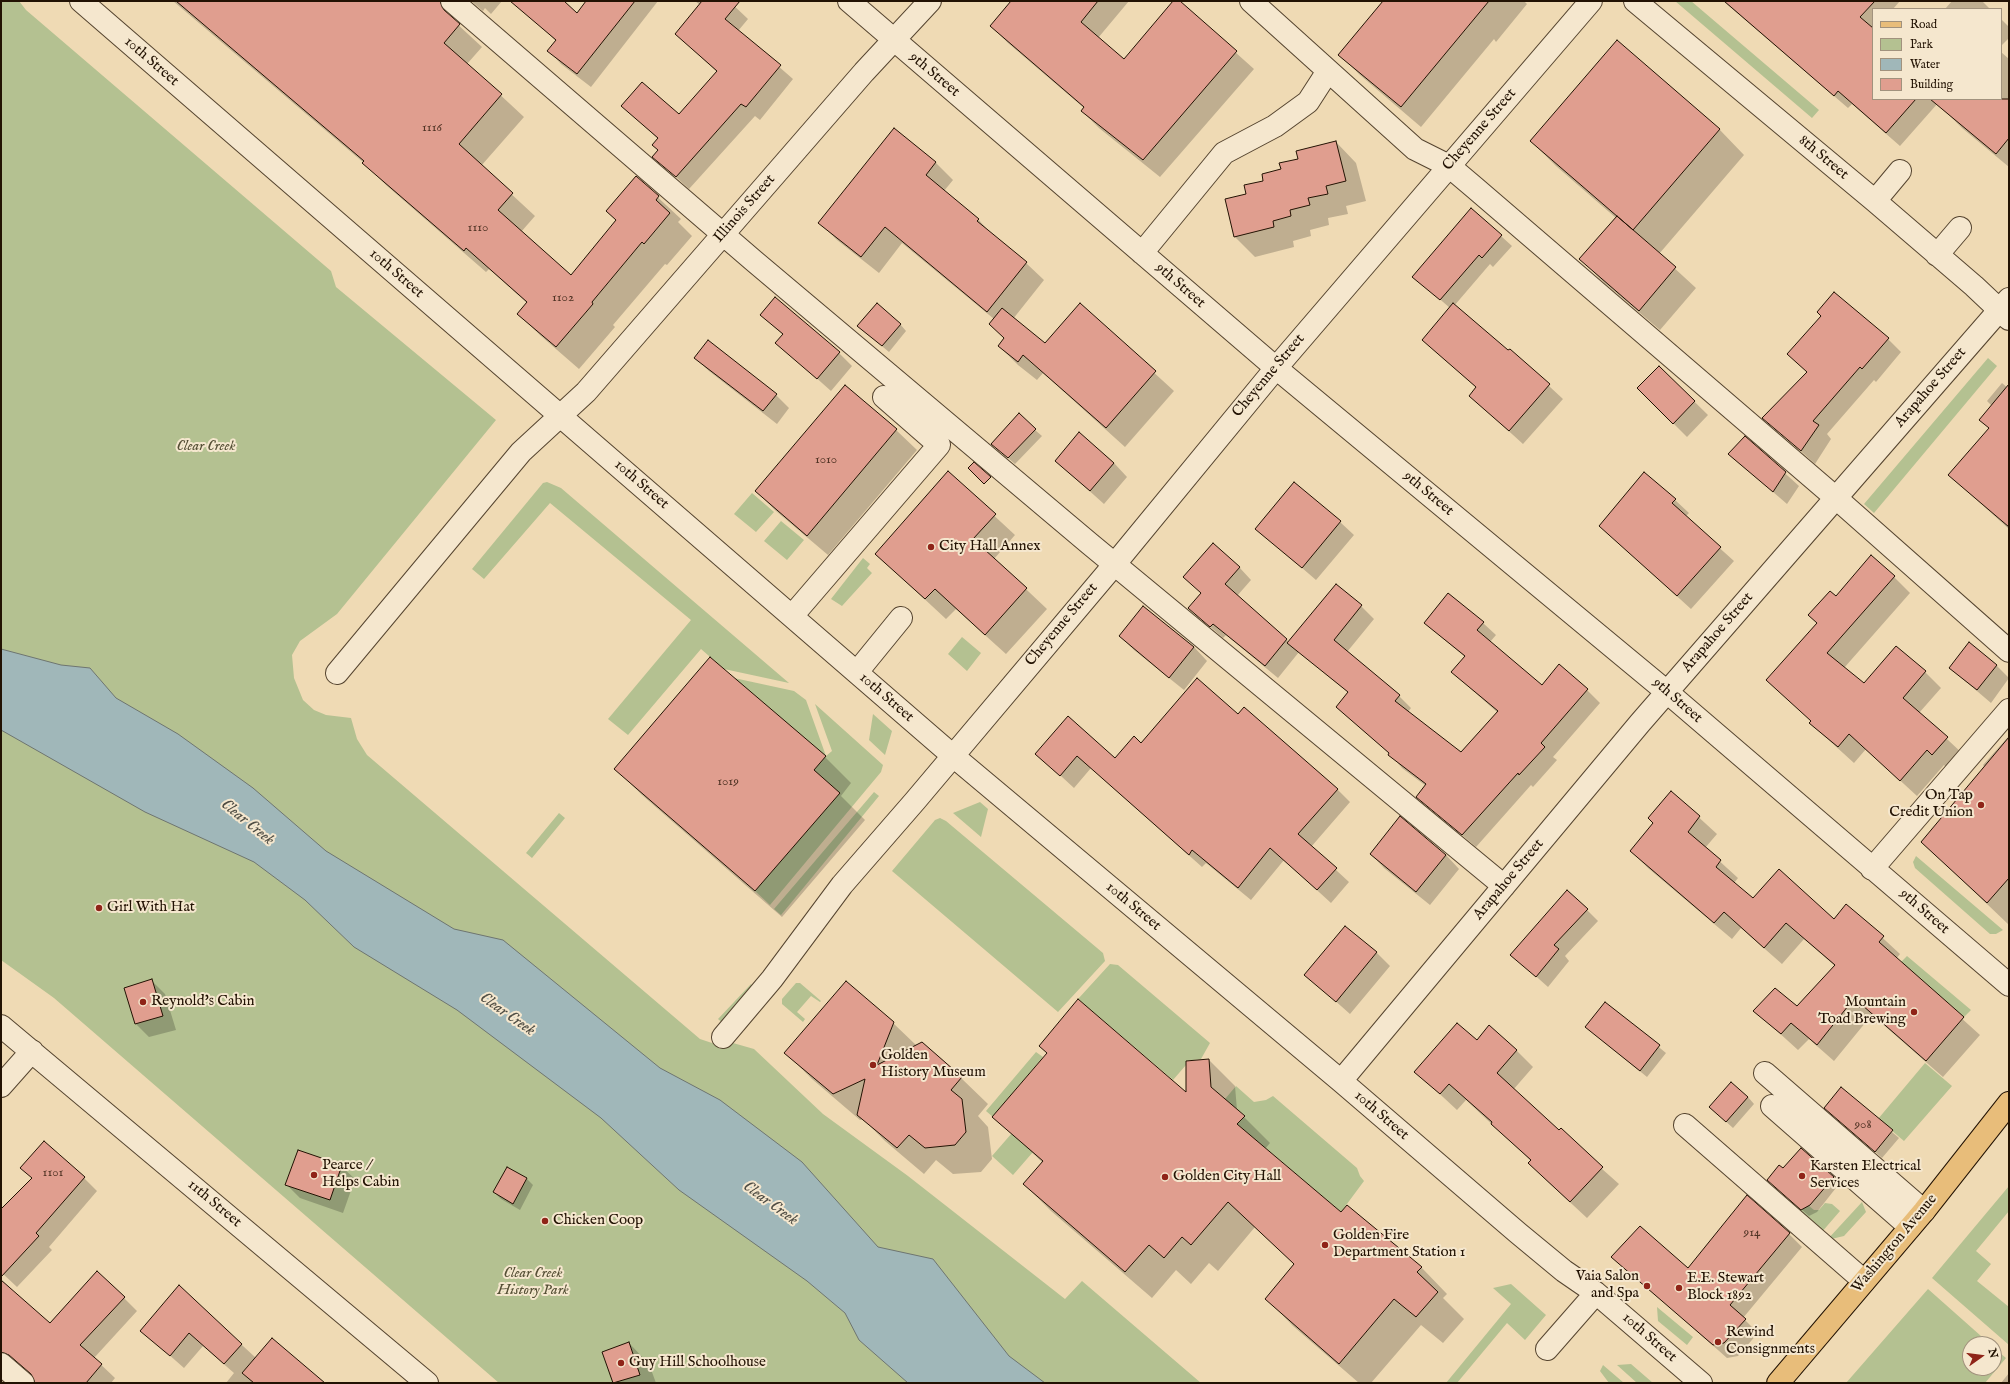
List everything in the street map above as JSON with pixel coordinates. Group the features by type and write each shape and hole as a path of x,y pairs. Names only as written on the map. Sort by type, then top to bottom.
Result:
{"main road":[{"name":"Washington Avenue","path":"1778,1383 1917,1219 2009,1103"}],"street":[{"name":"10th Street","path":"81,1 952,755 1341,1081 1518,1233 1564,1271 1596,1293 1701,1383"},
{"path":"452,1 723,234 1114,564 1504,886"},
{"name":"9th Street","path":"849,1 893,41 920,62 1276,368 1667,692 2009,985"},
{"name":"Illinois Street","path":"337,672 521,452 586,392 723,234 930,1"},
{"path":"1251,1 1415,149 1449,166 1836,498 2009,651"},
{"name":"Cheyenne Street","path":"723,1037 772,979 842,885 1114,564 1276,368 1591,1"},
{"name":"8th Street","path":"1635,1 1875,201 1937,255 2006,309"},
{"path":"1142,253 1224,153 1275,126 1308,102 1328,71"},
{"path":"1875,201 1900,171"},
{"path":"1937,255 1960,228"},
{"name":"Arapahoe Street","path":"1341,1081 1667,692 1836,498 2006,309"},
{"path":"792,616 939,445 884,397"},
{"path":"857,672 901,618"},
{"path":"1878,873 2009,710"},
{"path":"1878,873 2007,730"},
{"name":"11th Street","path":"1,1026 424,1382"},
{"path":"1,1086 32,1051"},
{"path":"1765,1073 1917,1219"},
{"path":"1772,1106 1917,1219"},
{"path":"1685,1125 1864,1281"},
{"path":"1547,1349 1596,1293"},
{"path":"1,1364 23,1383"}],"green space":[{"name":"Clear Creek","path":"1,1 19,1 26,10 331,271 336,287 496,420 337,614 300,641 292,655 294,678 303,700 314,710 326,715 351,718 357,739 367,755 700,1039 718,1045 733,1043 754,1049 823,1114 908,1176 1065,1299 1082,1281 1201,1383 499,1383 54,998 1,960"},
{"path":"1675,1 1691,1 1819,110 1812,118"},
{"path":"1988,358 1997,366 1874,513 1864,504"},
{"path":"547,482 561,488 789,683 724,669 701,649 628,735 608,719 691,620 550,503 484,579 472,569 543,483"},
{"path":"752,493 774,512 756,532 734,514"},
{"path":"781,521 804,540 787,560 764,541"},
{"path":"863,558 870,564 867,568 872,573 842,606 831,599"},
{"path":"962,637 981,653 967,671 948,654"},
{"path":"734,678 794,691 806,700 826,756 832,751 815,704 883,765 881,772 770,905 755,891 814,770 825,756"},
{"path":"873,714 892,731 885,755 869,740"},
{"path":"874,792 879,796 781,915 774,909"},
{"path":"980,802 988,809 981,837 953,813"},
{"path":"559,813 565,818 532,858 526,853"},
{"path":"940,818 946,821 1103,953 1105,961 1058,1012 892,871 935,820"},
{"path":"1916,856 2003,930 1996,934 1990,934 1915,868 1913,862"},
{"path":"1907,956 1971,1010 1964,1017 1901,962"},
{"path":"1110,964 1118,965 1210,1043 1201,1059 1186,1061 1186,1065 1173,1080 1078,999"},
{"path":"796,983 800,983 821,1001 820,1002 811,996 797,1012 805,1019 803,1022 782,1004 782,999"},
{"path":"751,984 755,989 725,1025 718,1019"},
{"path":"1036,1052 1043,1057 993,1117 986,1111"},
{"path":"1925,1063 1952,1086 1904,1141 1878,1119"},
{"path":"1236,1086 1254,1102 1266,1100 1273,1096 1357,1168 1364,1181 1341,1212 1237,1124 1244,1115 1225,1099"},
{"path":"1012,1133 1033,1152 1013,1175 992,1156"},
{"path":"2009,1186 2009,1211 1976,1251 1991,1264 1977,1281 2009,1307 2009,1345 2002,1339 2002,1336 1999,1336 1932,1278"},
{"path":"1794,1194 1814,1210 1819,1210 1825,1203 1832,1204 1840,1211 1821,1233 1786,1203"},
{"path":"1862,1202 1866,1212 1844,1236 1827,1240"},
{"path":"1511,1284 1546,1315 1525,1340 1507,1323 1457,1383 1446,1383 1511,1304 1493,1288"},
{"path":"1928,1289 1981,1336 1962,1336 1962,1376 1991,1376 1985,1383 1846,1383"},
{"path":"1657,1307 1693,1337 1687,1345 1658,1321"},
{"path":"2002,1355 2006,1358 2002,1363"},
{"path":"1631,1364 1653,1383 1637,1383 1617,1365"},
{"path":"1603,1365 1624,1383 1609,1383 1600,1371"}],"water":[{"name":"Clear Creek","path":"1,649 61,665 90,668 116,698 178,734 253,788 326,851 454,929 503,940 660,1068 720,1100 802,1162 878,1247 933,1259 1009,1356 1045,1383 908,1383 859,1340 845,1313 807,1281 679,1190 601,1118 457,1010 354,947 305,900 254,862 145,812 1,730"}],"building":[{"path":"176,1 440,1 444,10 460,24 444,43 502,94 459,144 513,193 498,210 571,275 616,220 606,211 636,176 659,196 656,200 670,213 644,244 642,242 592,302 593,304 556,347 517,314 527,302 466,248 464,251 362,163 364,161"},
{"path":"510,1 564,1 577,13 586,1 635,1 577,74 547,51 556,40"},
{"path":"702,1 740,1 725,19 781,65 746,107 741,104 676,177 652,157 658,150 652,145 658,138 621,106 642,82 679,114 717,71 675,34"},
{"path":"1011,1 1098,1 1081,22 1124,59 1173,1 1180,1 1237,51 1143,160 1081,111 1084,107 990,26"},
{"path":"1383,1 1489,1 1401,107 1338,55"},
{"path":"1724,1 1875,1 1860,17 1872,27 1872,100 1915,100 1886,133 1838,91 1834,96"},
{"path":"1617,40 1720,129 1633,230 1530,141"},
{"path":"2009,99 2009,138 1996,154 1931,100"},
{"path":"894,128 936,162 926,175 979,219 977,221 1027,262 987,312 885,227 861,257 818,223"},
{"path":"1336,141 1346,181 1326,186 1328,194 1308,198 1310,205 1290,210 1291,216 1273,221 1274,227 1234,237 1225,199 1246,194 1244,185 1263,181 1262,174 1281,169 1279,163 1298,159 1296,151"},
{"path":"1471,208 1502,235 1482,258 1479,255 1440,300 1412,277"},
{"path":"1617,216 1676,267 1639,311 1579,259"},
{"path":"1834,292 1889,338 1862,369 1860,367 1813,421 1819,425 1801,451 1762,418 1807,372 1787,354 1821,316 1817,312"},
{"path":"775,297 840,352 817,379 775,343 783,334 760,315"},
{"path":"877,303 901,324 882,346 857,326"},
{"path":"1080,303 1156,371 1106,428 1023,355 1018,362 998,346 1004,338 989,324 1002,308 1045,343"},
{"path":"1453,303 1508,350 1510,349 1550,384 1509,431 1469,396 1476,387 1422,340"},
{"path":"708,340 777,394 763,411 694,358"},
{"path":"1659,366 1695,401 1673,424 1637,388"},
{"path":"2009,384 2009,527 1948,475 1989,428 1979,420"},
{"path":"845,385 897,429 807,536 755,491"},
{"path":"1019,413 1036,429 1008,458 991,444"},
{"path":"1079,432 1114,463 1090,491 1055,461"},
{"path":"1745,436 1786,472 1773,492 1728,454"},
{"path":"974,462 991,477 984,484 968,468"},
{"name":"City Hall Annex","path":"948,471 996,514 973,539 1027,588 985,635 935,589 925,599 875,554"},
{"path":"1644,472 1676,499 1672,503 1721,547 1677,596 1599,526"},
{"path":"1294,482 1341,521 1302,568 1255,529"},
{"path":"1213,543 1240,567 1225,584 1287,639 1265,666 1213,624 1210,627 1188,608 1201,593 1183,577"},
{"path":"1871,555 1895,576 1827,653 1864,683 1896,646 1926,671 1903,698 1948,737 1932,755 1927,750 1900,781 1849,734 1838,747 1809,723 1811,721 1766,680 1817,623 1808,615 1830,591 1836,596"},
{"path":"1336,584 1362,605 1334,640 1400,695 1395,701 1461,752 1498,711 1451,672 1465,656 1424,623 1448,593 1484,622 1477,630 1542,685 1559,664 1588,689 1541,743 1545,747 1519,775 1518,773 1462,835 1416,797 1426,784 1388,755 1389,753 1336,707 1348,692 1287,643"},
{"path":"1143,606 1194,647 1169,678 1119,636"},
{"path":"1969,642 1997,665 1977,690 1949,668"},
{"path":"710,657 826,756 814,770 840,793 755,891 614,769"},
{"path":"1197,678 1238,714 1244,707 1338,789 1298,834 1337,868 1317,890 1270,848 1238,888 1192,850 1189,855 1077,756 1060,776 1035,754 1068,716 1115,758 1134,736 1141,743"},
{"name":"On Tap Credit Union","path":"2009,737 2009,878 1987,903 1921,842"},
{"path":"1671,791 1700,816 1688,832 1721,860 1716,867 1753,898 1779,869 1834,919 1846,904 1884,936 1879,942 1964,1017 1926,1061 1862,1005 1859,1008 1852,1001 1817,1045 1791,1023 1781,1034 1753,1011 1775,988 1797,1006 1835,965 1786,923 1764,948 1724,912 1714,923 1630,851 1653,823 1648,818"},
{"path":"1400,816 1446,855 1416,892 1370,854"},
{"path":"1567,890 1588,909 1554,945 1559,949 1536,977 1510,955"},
{"path":"1345,926 1377,952 1336,1002 1304,975"},
{"name":"Reynold's Cabin","path":"152,979 163,1016 135,1024 124,988"},
{"name":"Golden History Museum","path":"846,981 894,1022 877,1065 922,1042 962,1077 951,1090 962,1099 966,1132 955,1145 925,1148 909,1135 897,1148 857,1115 865,1079 833,1094 784,1053"},
{"name":"Golden City Hall","path":"1078,999 1186,1092 1186,1061 1209,1059 1211,1087 1245,1116 1237,1124 1341,1212 1347,1205 1422,1267 1417,1272 1438,1292 1416,1317 1394,1299 1339,1364 1265,1299 1294,1264 1228,1202 1191,1245 1182,1237 1164,1258 1149,1245 1125,1272 1023,1184 1043,1161 992,1117 1047,1053 1039,1046"},
{"path":"1605,1002 1660,1045 1640,1071 1585,1027"},
{"path":"1457,1023 1477,1040 1489,1025 1517,1050 1497,1073 1559,1130 1561,1128 1603,1167 1570,1202 1528,1163 1531,1160 1491,1124 1492,1122 1449,1084 1440,1094 1414,1072"},
{"path":"1731,1082 1748,1097 1726,1122 1709,1107"},
{"path":"1841,1087 1893,1130 1875,1152 1824,1108"},
{"path":"44,1141 85,1177 36,1233 39,1236 1,1277 1,1209 32,1178 20,1168"},
{"name":"Karsten Electrical Services","path":"1801,1148 1834,1177 1810,1205 1801,1210 1767,1180 1779,1165 1783,1168"},
{"name":"Pearce / Helps Cabin","path":"298,1150 342,1165 330,1200 285,1185"},
{"path":"507,1167 527,1178 513,1204 493,1192"},
{"path":"1747,1195 1790,1233 1730,1305 1746,1319 1724,1343 1713,1345 1611,1257 1640,1226 1688,1268"},
{"path":"97,1271 125,1297 80,1345 102,1364 86,1383 35,1383 31,1374 9,1355 1,1352 1,1280 50,1323"},
{"path":"179,1285 242,1344 224,1364 189,1333 170,1356 140,1331"},
{"path":"272,1338 325,1383 254,1383 242,1373"},
{"name":"Guy Hill Schoolhouse","path":"629,1342 640,1375 613,1383 602,1352"}],"place":[{"name":"City Hall Annex","path":"931,547"},
{"name":"On Tap Credit Union","path":"1981,805"},
{"name":"Girl With Hat","path":"99,908"},
{"name":"Reynold's Cabin","path":"143,1002"},
{"name":"Mountain Toad Brewing","path":"1914,1012"},
{"name":"Golden History Museum","path":"873,1065"},
{"name":"Pearce / Helps Cabin","path":"314,1175"},
{"name":"Karsten Electrical Services","path":"1802,1176"},
{"name":"Golden City Hall","path":"1165,1177"},
{"name":"Chicken Coop","path":"545,1221"},
{"name":"Golden Fire Department Station 1","path":"1325,1245"},
{"name":"Vaia Salon and Spa","path":"1647,1286"},
{"name":"E.E. Stewart Block 1892","path":"1679,1288"},
{"name":"Rewind Consignments","path":"1718,1342"},
{"name":"Guy Hill Schoolhouse","path":"621,1363"}],"park label":[{"name":"Clear Creek History Park","path":"533,1282"}]}
